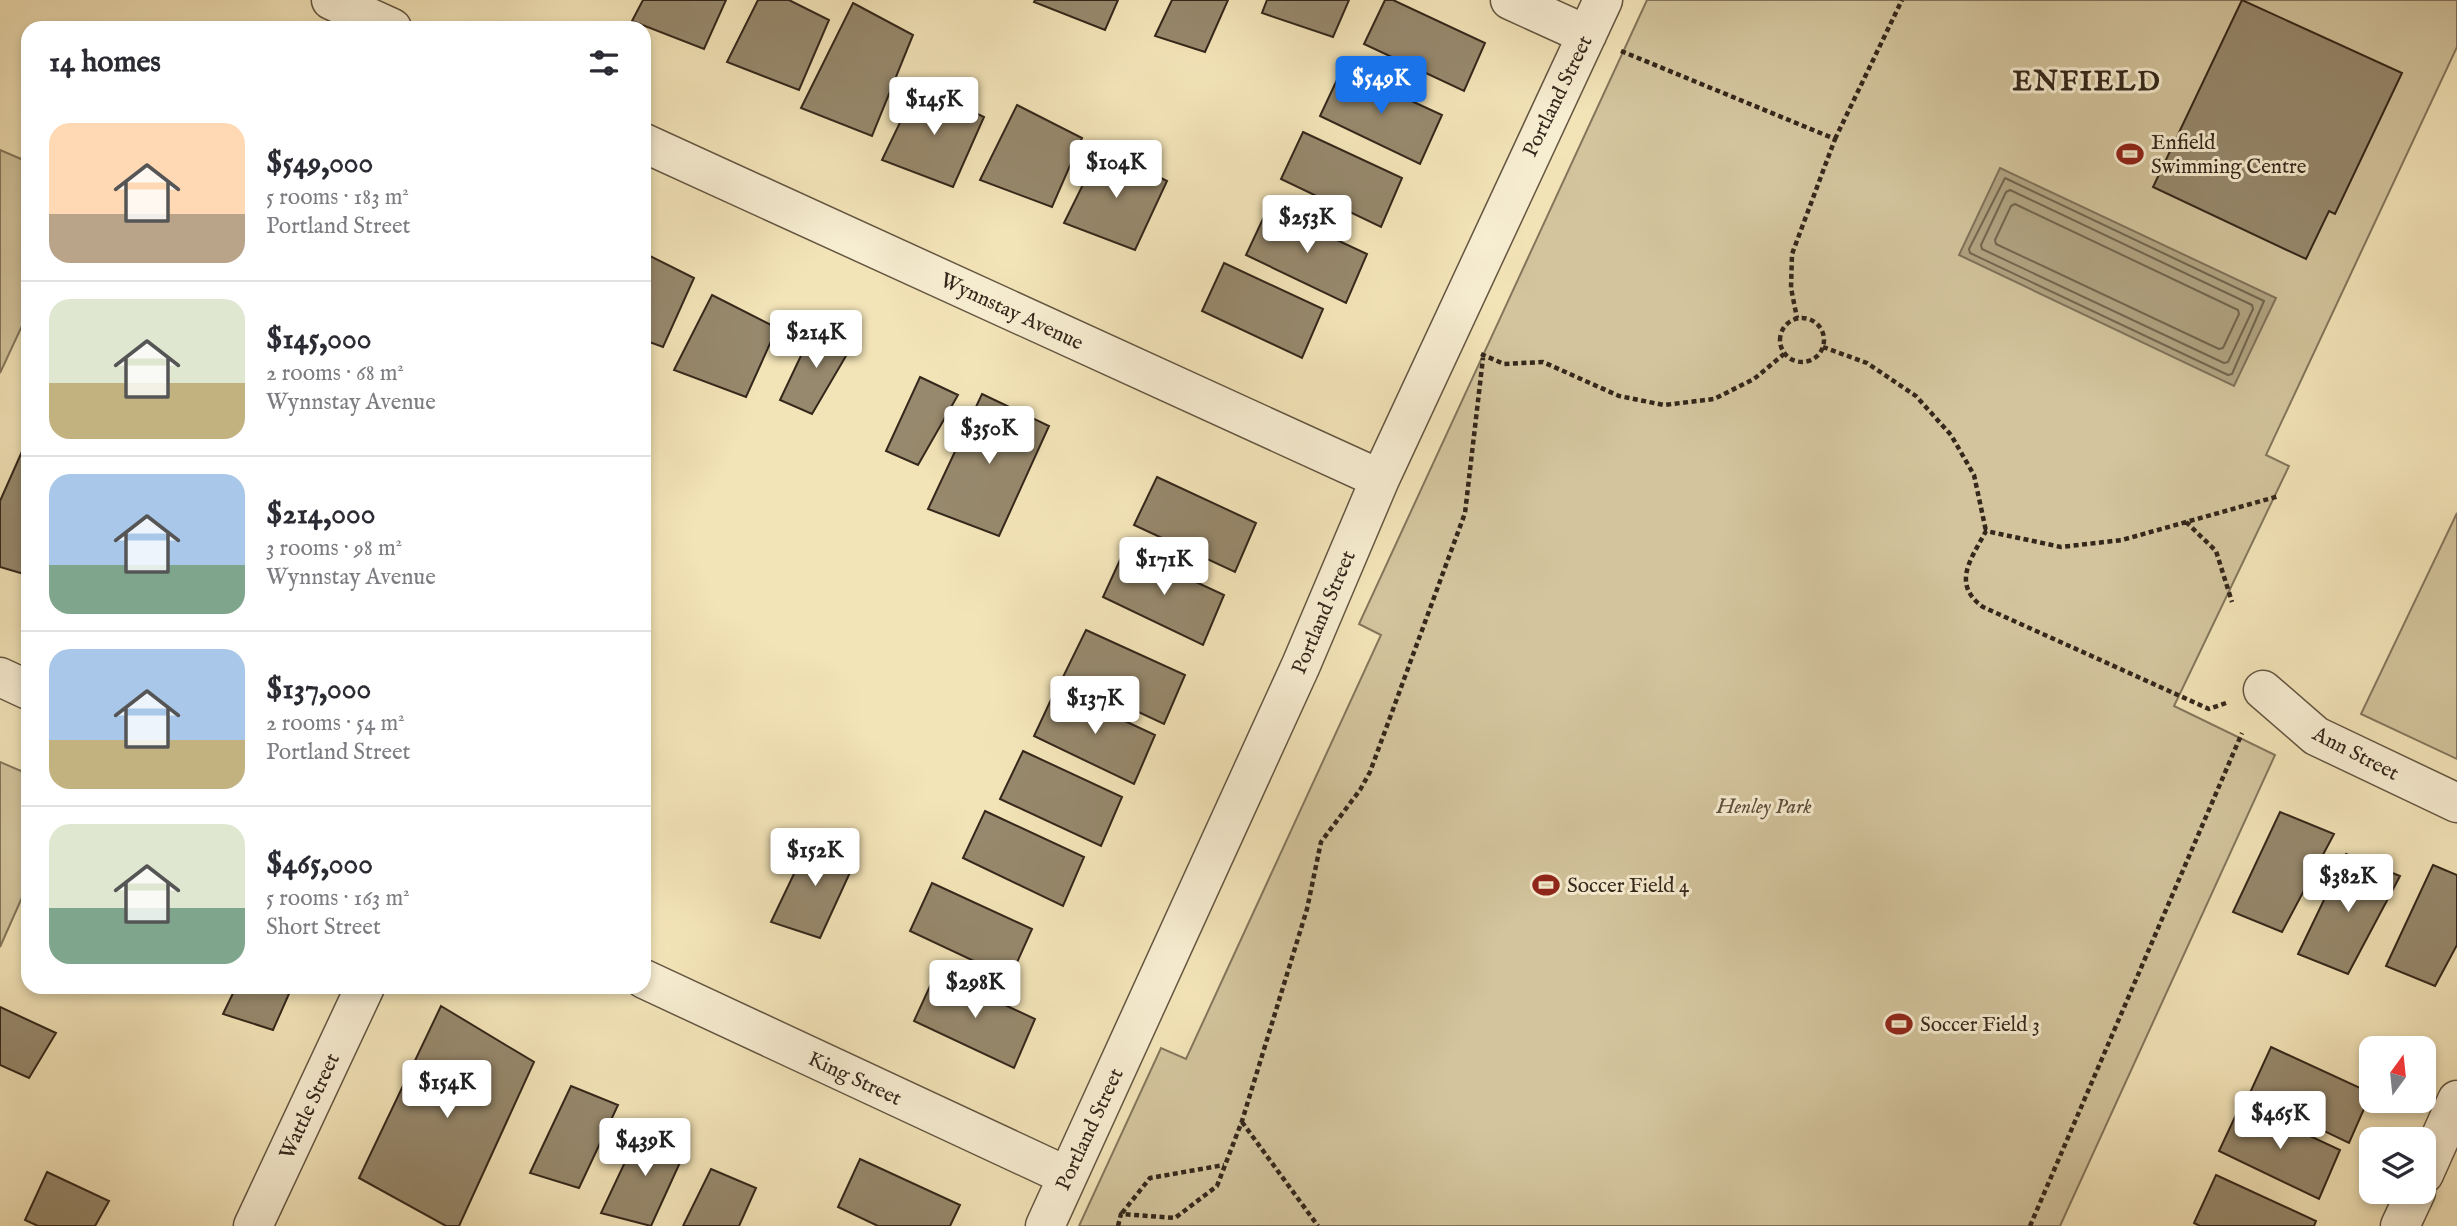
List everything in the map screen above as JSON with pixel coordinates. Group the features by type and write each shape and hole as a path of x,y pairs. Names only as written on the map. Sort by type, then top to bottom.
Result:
{"street":[{"path":"331,0 377,21"},
{"path":"1510,0 1587,35"},
{"name":"Portland Street","path":"1045,1226 1301,665 1380,479 1603,0"},
{"name":"Wynnstay Avenue","path":"651,146 1380,479"},
{"path":"0,677 21,687"},
{"name":"Ann Street","path":"2263,690 2316,736 2457,803"},
{"name":"King Street","path":"651,982 1067,1176"},
{"name":"Wattle Street","path":"253,1226 362,994"},
{"path":"2436,1147 2457,1100"},
{"path":"2400,1226 2410,1204"}],"path":[{"path":"1797,318 1791,288 1791,254 1835,139 1902,0"},
{"path":"1625,38 1619,50 1835,139"},
{"path":"1797,318 1816,322 1824,333 1823,347 1809,361 1795,361 1784,354 1781,347 1784,325 1797,318"},
{"path":"1446,338 1504,364 1543,362 1619,396 1664,405 1714,399 1754,379 1784,354"},
{"path":"1823,347 1867,363 1916,396 1951,435 1974,475 1986,531 1971,557 1964,578 1970,598 1983,607 2210,709"},
{"path":"1121,1214 1175,1218 1217,1186 1242,1121 1307,909 1321,842 1360,790 1370,772 1465,513 1483,355"},
{"path":"1986,531 2060,547 2122,540 2279,496"},
{"path":"2185,522 2216,551 2232,602"},
{"path":"2030,1226 2242,733"},
{"path":"1242,1121 1318,1226"},
{"path":"1118,1226 1121,1214 1150,1178 1225,1165"}],"green space":[{"name":"Henley Park","path":"1647,0 2457,0 2457,47 2266,455 2289,466 2174,706 2275,755 2060,1226 1079,1226 1161,1048 1186,1059 1381,635 1359,624"},
{"path":"0,150 21,159 21,328 0,373"},
{"path":"2457,513 2457,759 2361,714"},
{"path":"0,762 21,771 21,900 0,947"}],"water":[{"path":"2000,168 2276,298 2234,386 1959,255"}],"building":[{"path":"643,0 726,0 704,49 651,28 651,21 632,21"},
{"path":"758,0 789,0 829,20 799,90 727,62"},
{"path":"1118,0 1105,30 1034,2"},
{"path":"1172,0 1228,0 1205,52 1155,36"},
{"path":"1267,0 1349,0 1333,37 1262,13"},
{"path":"1385,0 1393,0 1485,43 1464,91 1364,44"},
{"path":"2242,0 2402,73 2335,214 2329,211 2306,259 2153,187"},
{"path":"853,3 913,35 872,136 801,108"},
{"path":"1342,69 1442,115 1420,164 1320,116"},
{"path":"918,85 984,117 953,187 882,160"},
{"path":"1017,105 1082,138 1052,207 980,180"},
{"path":"1303,132 1402,178 1381,227 1281,179"},
{"path":"1101,148 1167,181 1135,250 1064,223"},
{"path":"1268,208 1367,254 1346,303 1246,255"},
{"path":"651,256 694,278 663,347 651,343"},
{"path":"1224,263 1323,309 1302,358 1202,311"},
{"path":"712,295 777,328 746,397 674,370"},
{"path":"815,326 853,344 812,414 780,400"},
{"path":"920,377 958,395 918,465 886,451"},
{"path":"982,394 1049,426 999,536 928,509"},
{"path":"21,454 21,573 0,567 0,501"},
{"path":"1157,477 1256,523 1235,572 1134,525"},
{"path":"1125,549 1224,595 1203,645 1103,597"},
{"path":"1086,630 1185,675 1164,724 1063,677"},
{"path":"1056,689 1155,735 1134,784 1034,736"},
{"path":"1023,751 1122,797 1101,846 1000,799"},
{"path":"985,811 1084,857 1063,906 963,858"},
{"path":"2280,812 2334,834 2282,932 2233,912"},
{"path":"812,836 858,855 820,938 771,922"},
{"path":"2346,854 2400,876 2348,974 2298,954"},
{"path":"2433,865 2457,875 2457,945 2435,986 2386,966"},
{"path":"932,883 1032,929 1010,978 910,931"},
{"path":"936,973 1035,1019 1014,1068 914,1021"},
{"path":"233,994 289,994 273,1030 223,1014"},
{"path":"441,1006 534,1062 459,1226 446,1226 359,1178"},
{"path":"0,1007 56,1033 29,1078 0,1065"},
{"path":"2271,1047 2359,1087 2359,1113 2362,1113 2349,1143 2249,1095"},
{"path":"571,1086 618,1105 579,1188 530,1173"},
{"path":"2241,1104 2340,1150 2319,1199 2219,1151"},
{"path":"642,1126 688,1145 651,1226 601,1213"},
{"path":"860,1159 960,1205 950,1226 878,1226 838,1207"},
{"path":"711,1169 756,1188 739,1226 683,1226"},
{"path":"47,1172 109,1201 95,1226 38,1226 25,1220"},
{"path":"2216,1175 2316,1221 2314,1226 2200,1226 2194,1223"}],"place":[{"name":"Enfield Swimming Centre","path":"2130,154"},
{"name":"Soccer Field 4","path":"1546,885"},
{"name":"Soccer Field 3","path":"1899,1024"}],"district":[{"name":"ENFIELD","path":"2087,80"}]}
